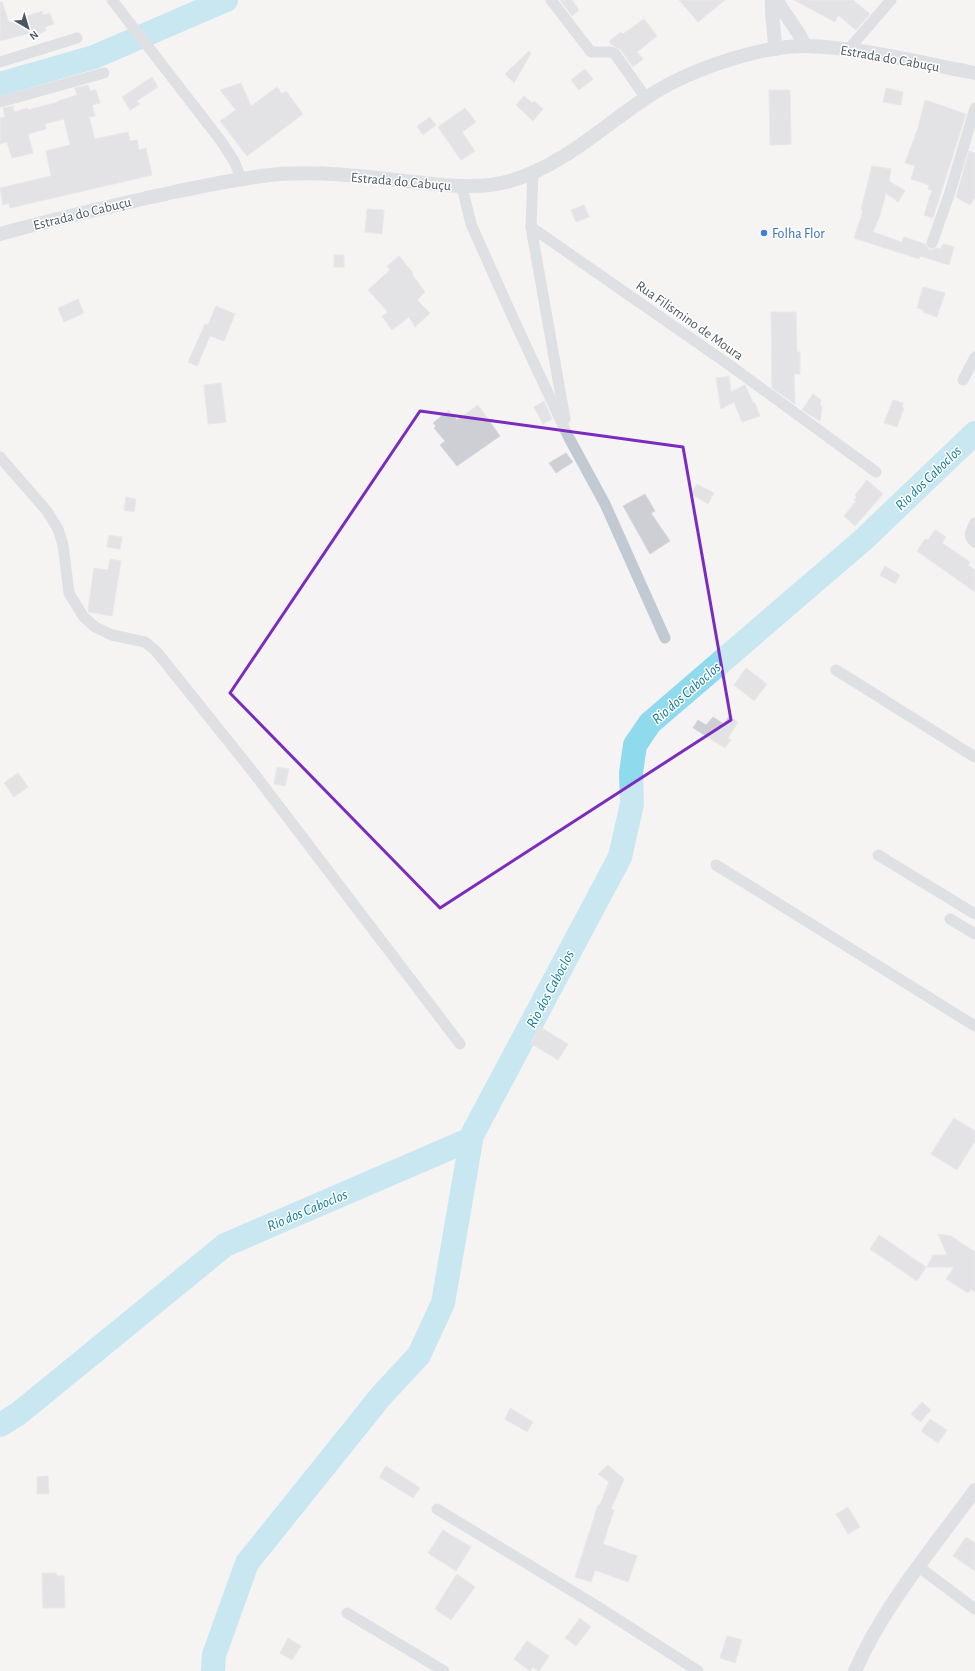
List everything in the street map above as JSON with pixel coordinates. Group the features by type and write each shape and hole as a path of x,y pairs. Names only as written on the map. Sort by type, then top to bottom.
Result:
{"street":[{"path":"112,0 221,141 234,161 241,178"},
{"path":"551,0 591,52 611,52 615,54 646,98"},
{"path":"772,0 771,12 775,31 775,49"},
{"path":"776,0 799,34 805,46"},
{"path":"848,50 891,0"},
{"path":"0,62 77,38"},
{"name":"Estrada do Cabuçu","path":"0,234 86,211 241,178 282,174 324,175 462,186 488,185 509,181 533,172 560,159 646,98 682,77 714,65 775,49 805,46 848,50 975,73"},
{"path":"0,102 104,73"},
{"path":"932,244 950,192 975,108"},
{"path":"533,172 531,227 568,436"},
{"path":"462,186 471,224 568,436 605,504 665,638"},
{"name":"Rua Filismino de Moura","path":"531,227 728,364 876,472"},
{"path":"963,380 975,357"},
{"path":"0,457 47,511 58,529 63,545 69,593 83,616 95,627 112,635 145,642 156,651 253,772 460,1044"},
{"path":"972,540 971,530 975,523"},
{"path":"836,670 975,758"},
{"path":"878,855 975,914"},
{"path":"716,865 975,1026"},
{"path":"950,919 975,934"},
{"path":"855,1671 867,1644 883,1618 975,1490"},
{"path":"438,1509 595,1605 698,1671"},
{"path":"919,1567 975,1610"},
{"path":"347,1613 444,1671"}],"highlighted area":[{"path":"420,411 683,447 731,720 440,908 230,693"}],"building":[{"path":"560,0 572,0 579,10 572,16"},
{"path":"679,0 725,0 698,22"},
{"path":"794,0 853,0 870,14 856,30 838,15 835,22"},
{"path":"0,2 2,2 9,22 42,11 43,15 50,13 54,24 45,27 46,31 35,35 34,32 0,41"},
{"path":"644,19 657,36 637,52 643,59 633,67 621,50 612,45 609,41 621,32 623,34"},
{"path":"529,51 531,53 514,83 505,74"},
{"path":"585,69 593,79 579,90 571,80"},
{"path":"152,77 158,87 137,101 140,104 130,110 122,97"},
{"path":"241,83 251,106 277,87 282,94 286,91 303,114 247,156 220,121 236,110 220,90"},
{"path":"88,85 90,91 96,90 100,103 92,105 95,116 89,117 95,139 128,132 130,141 137,140 139,150 146,148 152,175 10,208 9,203 3,205 0,188 51,176 46,151 70,145 64,119 45,124 46,129 28,134 33,153 12,158 7,142 0,144 0,118 5,117 3,108 13,106 14,112 58,102 77,95 75,88"},
{"path":"886,88 903,92 901,105 883,102"},
{"path":"769,90 790,90 791,144 770,145"},
{"path":"524,96 532,103 534,101 543,109 533,121 516,105"},
{"path":"925,100 966,114 933,218 924,215 932,190 928,189 929,185 911,179 915,166 905,163 918,128"},
{"path":"465,108 476,122 462,132 475,151 461,160 438,127"},
{"path":"430,117 436,125 423,135 417,126"},
{"path":"969,151 975,153 975,197 970,205 956,197"},
{"path":"872,166 891,169 889,181 905,191 898,202 886,193 880,215 873,232 902,242 904,237 925,244 930,250 937,248 941,249 943,244 954,247 949,265 920,256 919,259 854,238 863,211 861,210"},
{"path":"584,205 589,217 576,222 571,210"},
{"path":"367,209 384,210 382,234 365,232"},
{"path":"334,255 344,255 344,267 334,267"},
{"path":"399,256 413,273 412,274 425,292 417,300 430,313 415,327 409,317 392,330 382,316 388,312 368,290 390,270 387,266"},
{"path":"923,287 945,293 937,317 917,308"},
{"path":"78,299 84,313 64,322 58,308"},
{"path":"216,306 235,314 224,341 210,336 197,366 188,362 205,324 208,325"},
{"path":"771,312 796,312 797,352 800,352 800,374 794,374 795,404 772,388"},
{"path":"729,376 731,392 745,385 760,416 742,422 734,402 721,409 716,378"},
{"path":"221,383 226,422 208,424 204,385"},
{"path":"813,394 821,400 820,405 822,407 820,421 802,410"},
{"path":"893,400 903,403 902,408 904,408 897,427 884,423"},
{"path":"544,401 552,419 543,424 534,407"},
{"path":"478,405 500,436 457,466 440,445 445,441 434,428 436,426 433,423 449,410 457,420"},
{"path":"566,453 573,462 556,473 549,463"},
{"path":"867,480 883,494 855,526 844,516 856,501 854,500 857,497 855,495"},
{"path":"697,484 714,493 708,504 691,494"},
{"path":"645,494 655,511 651,513 670,541 650,554 623,506"},
{"path":"126,497 136,499 134,512 124,510"},
{"path":"935,530 946,537 942,543 970,562 968,565 975,570 975,592 917,551 925,539 928,540"},
{"path":"109,535 122,537 120,549 107,547"},
{"path":"110,559 121,561 112,616 89,612 88,610 94,568 108,570"},
{"path":"885,566 900,575 895,584 880,575"},
{"path":"746,668 767,684 754,701 734,685"},
{"path":"729,716 738,722 728,738 731,740 725,748 693,728 698,720 706,725 713,717 724,724"},
{"path":"277,767 289,769 285,786 274,784"},
{"path":"18,773 28,787 14,797 4,783"},
{"path":"540,1027 568,1044 558,1060 530,1043"},
{"path":"954,1118 975,1131 975,1141 957,1170 931,1154"},
{"path":"938,1234 951,1236 975,1252 975,1292 971,1289 968,1293 946,1279 954,1267 927,1267 933,1255 947,1255"},
{"path":"879,1235 926,1267 917,1281 870,1249"},
{"path":"922,1402 931,1410 920,1422 911,1414"},
{"path":"510,1408 533,1422 527,1432 505,1419"},
{"path":"930,1419 947,1430 938,1443 921,1431"},
{"path":"608,1465 624,1479 611,1509 614,1510 603,1544 637,1556 628,1582 595,1570 591,1582 575,1577 598,1505 600,1505 609,1482 598,1474"},
{"path":"386,1466 420,1488 413,1498 379,1477"},
{"path":"48,1476 49,1494 37,1494 37,1477"},
{"path":"848,1507 860,1527 848,1534 836,1514"},
{"path":"443,1530 471,1547 456,1571 428,1553"},
{"path":"966,1537 975,1543 975,1571 953,1556"},
{"path":"42,1573 56,1573 57,1576 64,1576 65,1608 43,1608"},
{"path":"457,1574 475,1587 451,1620 435,1609"},
{"path":"580,1618 591,1627 576,1646 565,1638"},
{"path":"727,1636 742,1640 735,1663 720,1658"},
{"path":"288,1638 301,1646 292,1660 280,1653"},
{"path":"527,1641 549,1656 539,1671 533,1667 530,1671 514,1659"}],"waterway":[{"path":"0,84 94,57 226,0"},
{"name":"Rio dos Caboclos","path":"213,1671 214,1655 247,1563 381,1396 419,1355 443,1303 472,1135 620,857 632,804 631,773 635,745 650,723 863,540 975,433"},
{"name":"Rio dos Caboclos","path":"0,1425 18,1414 225,1245 471,1139"}],"place":[{"name":"Folha Flor","path":"764,233"}]}
